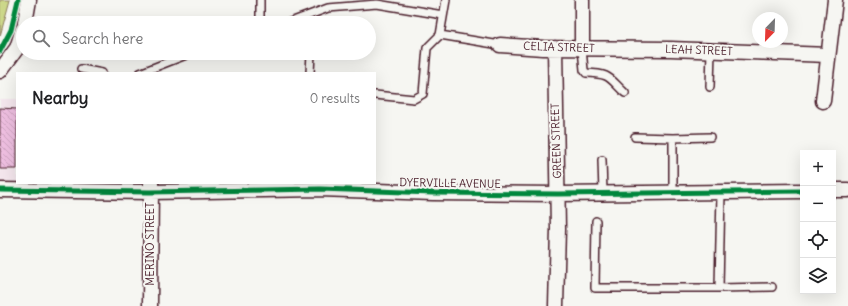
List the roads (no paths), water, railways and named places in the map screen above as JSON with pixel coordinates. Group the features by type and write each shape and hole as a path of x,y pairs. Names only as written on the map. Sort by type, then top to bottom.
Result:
{"street":[{"path":"26,16 29,0"},
{"path":"582,0 582,48"},
{"path":"823,101 835,0"},
{"name":"CELIA STREET","path":"500,45 555,48 619,48"},
{"name":"GREEN STREET","path":"555,48 558,194 556,306"},
{"name":"LEAH STREET","path":"619,48 828,55"},
{"path":"0,70 16,49"},
{"name":"DYERVILLE AVENUE","path":"0,190 150,188 558,194 800,191"},
{"name":"MERINO STREET","path":"150,188 150,306"},
{"path":"836,190 848,190"}],"lane":[{"path":"260,0 260,16"},
{"path":"376,95 414,99 423,94 428,48 440,35 446,0"},
{"path":"307,16 328,8 377,4 443,15"},
{"path":"440,35 500,45"},
{"path":"582,48 584,70 586,73 604,74 609,76 625,93"},
{"path":"710,87 711,50"},
{"path":"143,72 173,60"},
{"path":"310,72 311,60"},
{"path":"81,69 97,72"},
{"path":"635,137 710,137"},
{"path":"673,138 673,192"},
{"path":"602,160 603,194"},
{"path":"719,288 721,192"},
{"path":"596,221 595,288 772,288"}]}
